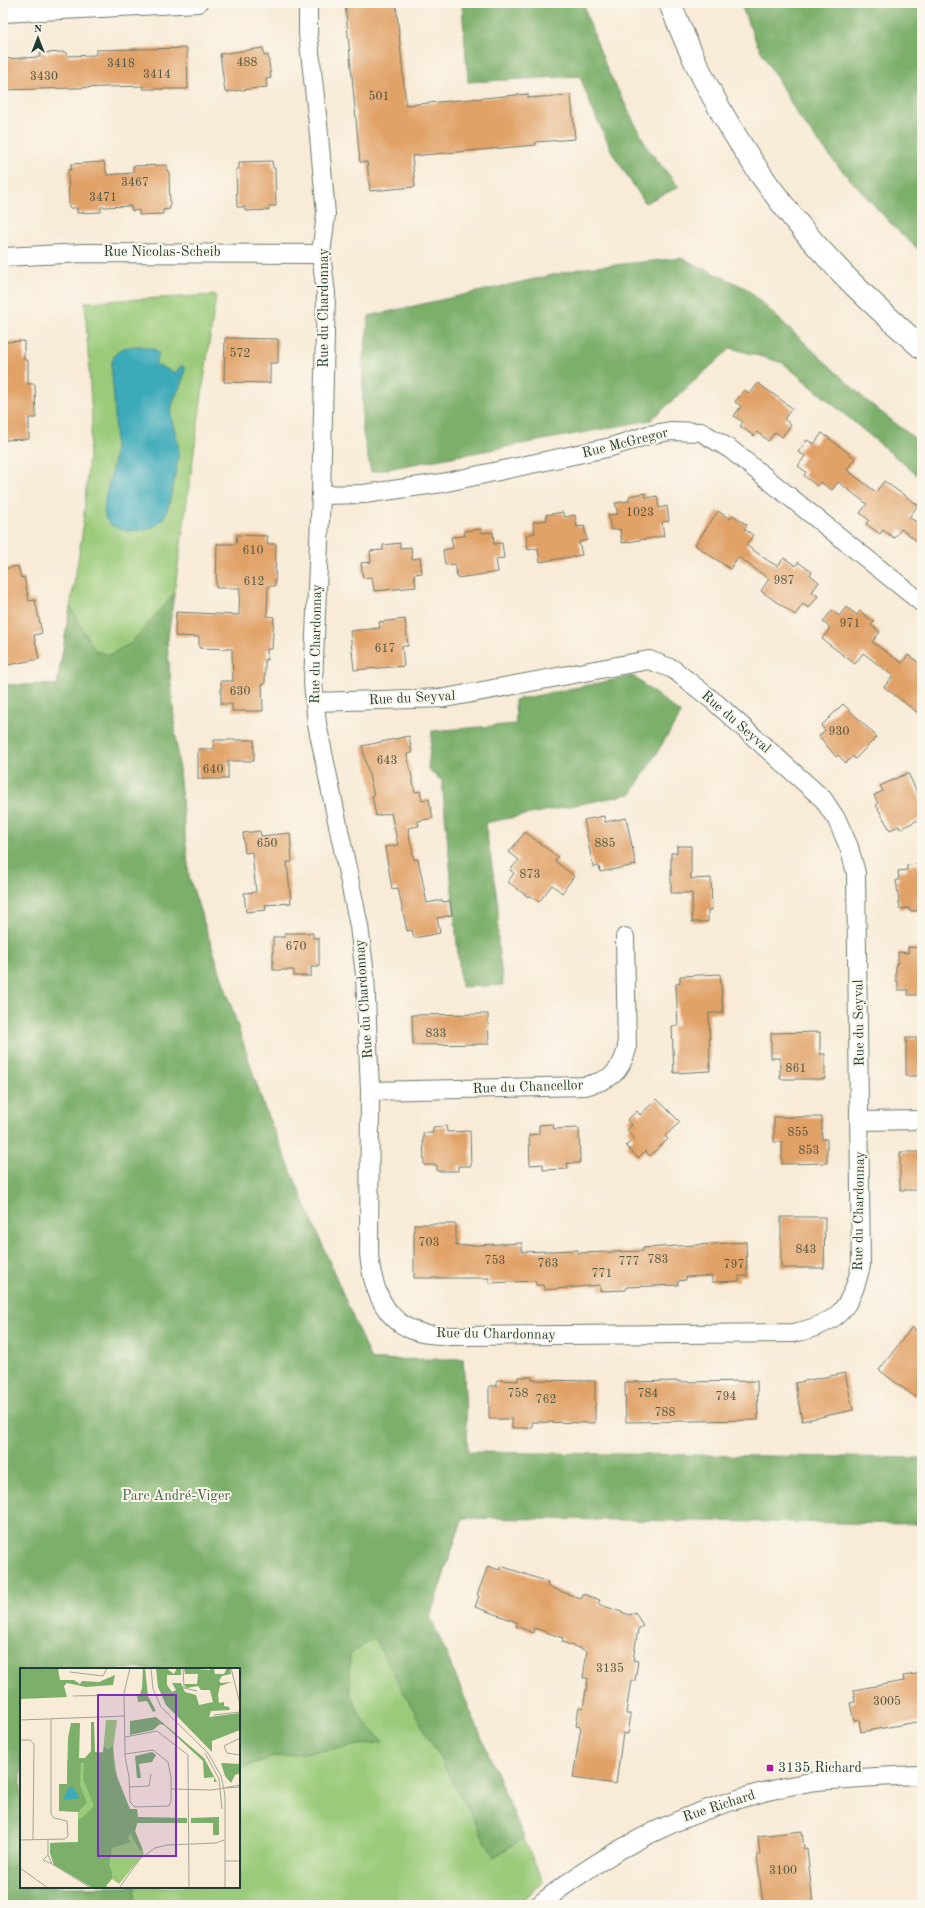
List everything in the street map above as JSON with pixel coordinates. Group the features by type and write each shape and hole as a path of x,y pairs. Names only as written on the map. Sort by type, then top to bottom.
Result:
{"main road":[{"path":"670,3 686,43 712,94 744,149 775,195 813,242 844,276 922,348"}],"street":[{"path":"3,13 198,3"},
{"name":"Rue du Chardonnay","path":"308,3 308,34 326,214 321,254 326,294 321,494 314,657 315,702 317,724 363,949 367,1002 370,1091 368,1254 371,1276 375,1287 385,1307 402,1324 418,1332 451,1336 772,1334 793,1333 815,1329 832,1320 848,1305 856,1288 861,1265 860,1121"},
{"name":"Rue Nicolas-Scheib","path":"3,257 98,252 321,254"},
{"name":"Rue McGregor","path":"321,494 364,494 421,487 611,447 655,434 671,431 701,432 730,449 922,603"},
{"name":"Rue du Seyval","path":"315,702 445,698 649,660 674,669 716,703 823,799 837,820 849,847 856,873 860,1121"},
{"name":"Rue du Chancellor","path":"370,1091 586,1086 604,1082 616,1073 623,1062 627,1049 625,937"},
{"path":"860,1121 922,1120"},
{"name":"Rue Richard","path":"539,1905 576,1876 609,1855 677,1820 716,1804 811,1782 922,1775"}],"green space":[{"path":"497,3 584,3 587,16 607,69 648,149 679,187 645,203 613,154 591,106 580,76 468,82 462,6 496,6"},
{"path":"740,3 922,3 922,253 895,228 836,164 799,117 757,44"},
{"path":"681,258 746,288 867,401 922,444 922,479 783,363 731,348 651,420 371,472 362,428 363,358 369,316 584,268"},
{"name":"Parc André-Viger","path":"216,295 167,644 189,877 264,1107 284,1360 463,1359 470,1496 430,1616 543,1883 516,1905 3,1905 3,685 57,685 82,536 92,420 85,302"},
{"name":"Parc André-Viger","path":"174,594 167,644 189,877 264,1107 371,1360 463,1359 468,1452 922,1458 922,1524 462,1518 430,1616 524,1838 494,1857 374,1638 350,1654 350,1694 363,1720 383,1742 275,1757 240,1768 240,1668 20,1668 20,1888 136,1888 134,1905 3,1905 3,685 57,685 70,607 95,651 110,655 131,643"},
{"path":"633,676 681,714 631,794 485,823 498,904 498,946 503,985 461,987 442,781 428,769 432,731 516,724 515,700"}],"water":[{"path":"139,346 155,349 159,354 155,364 175,373 182,365 185,368 183,379 171,411 178,444 178,454 171,497 168,506 161,521 156,526 148,529 126,530 116,528 108,522 104,510 113,466 115,447 115,412 111,365 115,355 120,350 128,347"}],"building":[{"path":"345,3 396,3 406,105 528,94 528,98 571,95 575,139 536,142 536,145 412,156 415,187 370,191 367,162 360,162"},
{"path":"187,48 188,89 143,89 143,86 3,90 3,59 40,57 40,53 66,52 67,56 96,55 96,50"},
{"path":"263,48 264,56 268,55 271,78 266,79 267,87 225,92 220,54"},
{"path":"272,161 273,168 275,168 276,206 269,206 269,210 245,211 245,207 237,207 236,169 239,169 239,162"},
{"path":"104,162 107,175 133,173 133,166 167,165 167,171 169,171 170,209 163,210 163,214 139,215 139,210 132,211 131,206 101,207 101,212 77,213 77,208 69,208 68,170 71,170 71,164"},
{"path":"225,338 278,339 278,363 270,363 270,383 224,382"},
{"path":"24,341 24,360 28,360 28,384 35,384 36,418 29,418 29,439 3,440 3,342"},
{"path":"758,383 792,408 784,419 791,425 782,437 775,432 768,441 757,432 754,436 740,426 743,422 734,416 741,406 735,402 744,390 750,394"},
{"path":"822,433 855,458 847,470 876,492 884,481 918,505 909,517 922,526 922,545 901,529 894,538 883,530 880,534 866,524 869,520 860,513 867,504 838,482 832,490 820,482 817,486 804,476 806,472 798,466 805,456 798,452 807,440 814,444"},
{"path":"645,493 646,498 657,496 659,508 667,506 669,521 662,522 664,536 622,543 620,529 611,530 608,515 618,514 615,503 629,501 629,496"},
{"path":"718,511 730,519 733,515 747,525 744,529 753,535 746,545 770,562 778,566 784,558 796,566 798,562 812,572 810,575 819,582 812,592 818,596 809,608 803,604 795,615 761,591 769,579 744,561 738,557 730,569 695,545"},
{"path":"563,512 564,517 575,515 577,527 584,526 587,540 579,542 582,555 540,562 538,548 528,550 526,535 535,533 533,522 547,520 546,515"},
{"path":"481,529 482,533 493,532 494,544 502,543 504,558 496,559 498,572 457,578 455,564 445,565 443,550 453,548 451,537 465,536 464,531"},
{"path":"237,535 268,536 267,544 276,544 275,586 268,586 267,616 274,617 272,649 267,649 267,660 265,659 265,684 262,684 263,711 232,711 232,704 221,704 221,681 233,681 232,649 199,648 199,637 175,636 176,612 239,615 240,588 216,588 217,544 236,544"},
{"path":"400,543 400,548 411,547 412,559 420,558 422,573 414,574 416,587 374,591 372,577 363,578 361,563 371,562 370,551 383,550 383,545"},
{"path":"18,566 21,578 24,577 29,601 35,600 42,633 34,635 39,659 3,666 3,569"},
{"path":"846,607 857,615 860,611 874,622 871,625 880,632 872,642 902,663 908,655 922,665 922,716 884,687 893,676 863,653 855,664 822,639 830,628 823,622 832,610 839,616"},
{"path":"405,619 408,646 402,646 404,666 354,670 350,631 380,628 379,622"},
{"path":"843,704 877,737 855,759 853,756 846,763 838,755 836,757 819,736 825,730 821,726"},
{"path":"409,736 412,753 407,754 415,792 420,791 422,800 429,799 433,818 418,821 419,826 408,828 414,860 418,859 427,903 442,900 443,902 450,901 452,915 437,918 440,933 414,938 412,930 407,931 398,888 392,889 385,847 398,845 391,813 376,816 372,796 374,796 362,746"},
{"path":"214,740 254,740 254,761 228,761 228,779 198,779 198,749 214,749"},
{"path":"908,773 922,803 922,818 900,829 899,826 890,830 876,805 878,804 874,795 883,791 880,786"},
{"path":"604,816 605,822 626,818 636,865 600,872 599,866 593,867 584,820"},
{"path":"260,831 261,836 290,833 292,862 287,862 291,903 265,905 266,910 246,912 244,893 256,892 252,852 245,853 243,833"},
{"path":"525,832 558,857 555,861 574,876 562,893 552,885 539,902 530,895 528,897 508,882 514,873 510,870 519,860 509,852"},
{"path":"677,846 691,846 691,879 711,878 712,910 708,910 708,922 692,922 692,893 671,893 671,853 677,853"},
{"path":"922,864 922,911 909,911 909,908 900,909 896,880 899,880 898,871 907,870 907,865"},
{"path":"285,933 313,933 313,938 319,938 319,967 311,967 311,976 294,976 294,970 273,970 273,937 285,937"},
{"path":"908,947 922,948 922,995 908,995 908,990 898,990 898,981 896,981 896,963 898,963 898,952 908,953"},
{"path":"720,974 723,1013 709,1013 710,1071 674,1073 672,1026 678,1026 676,984 680,983 680,976"},
{"path":"488,1014 489,1044 413,1045 412,1015"},
{"path":"820,1032 820,1054 825,1054 825,1079 780,1079 780,1058 771,1058 771,1033"},
{"path":"906,1038 922,1038 922,1076 906,1076"},
{"path":"657,1099 680,1122 665,1136 668,1139 650,1156 645,1151 638,1158 626,1146 634,1138 627,1130 632,1125 627,1120 637,1111 640,1115"},
{"path":"774,1117 822,1117 822,1139 827,1139 827,1163 782,1164 782,1142 774,1142"},
{"path":"553,1124 554,1129 579,1128 580,1163 567,1163 568,1169 543,1170 543,1164 530,1165 529,1135 539,1134 539,1125"},
{"path":"446,1126 447,1132 470,1131 471,1166 458,1166 458,1171 437,1171 437,1165 424,1165 423,1133 433,1133 433,1127"},
{"path":"900,1152 922,1152 922,1190 900,1190"},
{"path":"781,1217 825,1217 824,1268 781,1268"},
{"path":"414,1224 456,1224 456,1246 522,1243 522,1252 577,1250 577,1253 643,1251 643,1248 746,1242 747,1276 739,1276 739,1281 712,1282 712,1276 686,1277 686,1280 678,1281 678,1285 626,1287 626,1290 600,1291 600,1285 544,1290 543,1285 536,1285 536,1281 489,1283 489,1278 414,1278"},
{"path":"912,1327 922,1335 922,1388 915,1397 879,1370"},
{"path":"845,1373 853,1410 802,1421 795,1383"},
{"path":"518,1377 532,1377 532,1380 595,1381 595,1423 532,1422 532,1428 512,1428 512,1419 489,1419 489,1386 497,1386 497,1380 518,1381"},
{"path":"757,1381 758,1420 626,1422 625,1382"},
{"path":"488,1566 499,1570 501,1566 548,1582 547,1586 581,1599 583,1594 600,1600 598,1604 630,1615 635,1612 643,1626 638,1629 633,1660 638,1661 635,1681 631,1680 626,1714 631,1714 628,1734 623,1733 616,1784 573,1778 581,1727 576,1726 579,1707 583,1708 588,1678 583,1678 587,1651 562,1642 563,1638 534,1628 533,1633 516,1626 517,1622 475,1607 479,1596 477,1595"},
{"path":"922,1673 922,1721 861,1732 859,1720 854,1721 850,1703 855,1702 853,1690 904,1681 903,1676"},
{"path":"802,1831 804,1849 807,1848 813,1905 763,1905 757,1855 760,1855 758,1836"}],"place":[{"name":"3135 Richard","path":"770,1768"}]}
